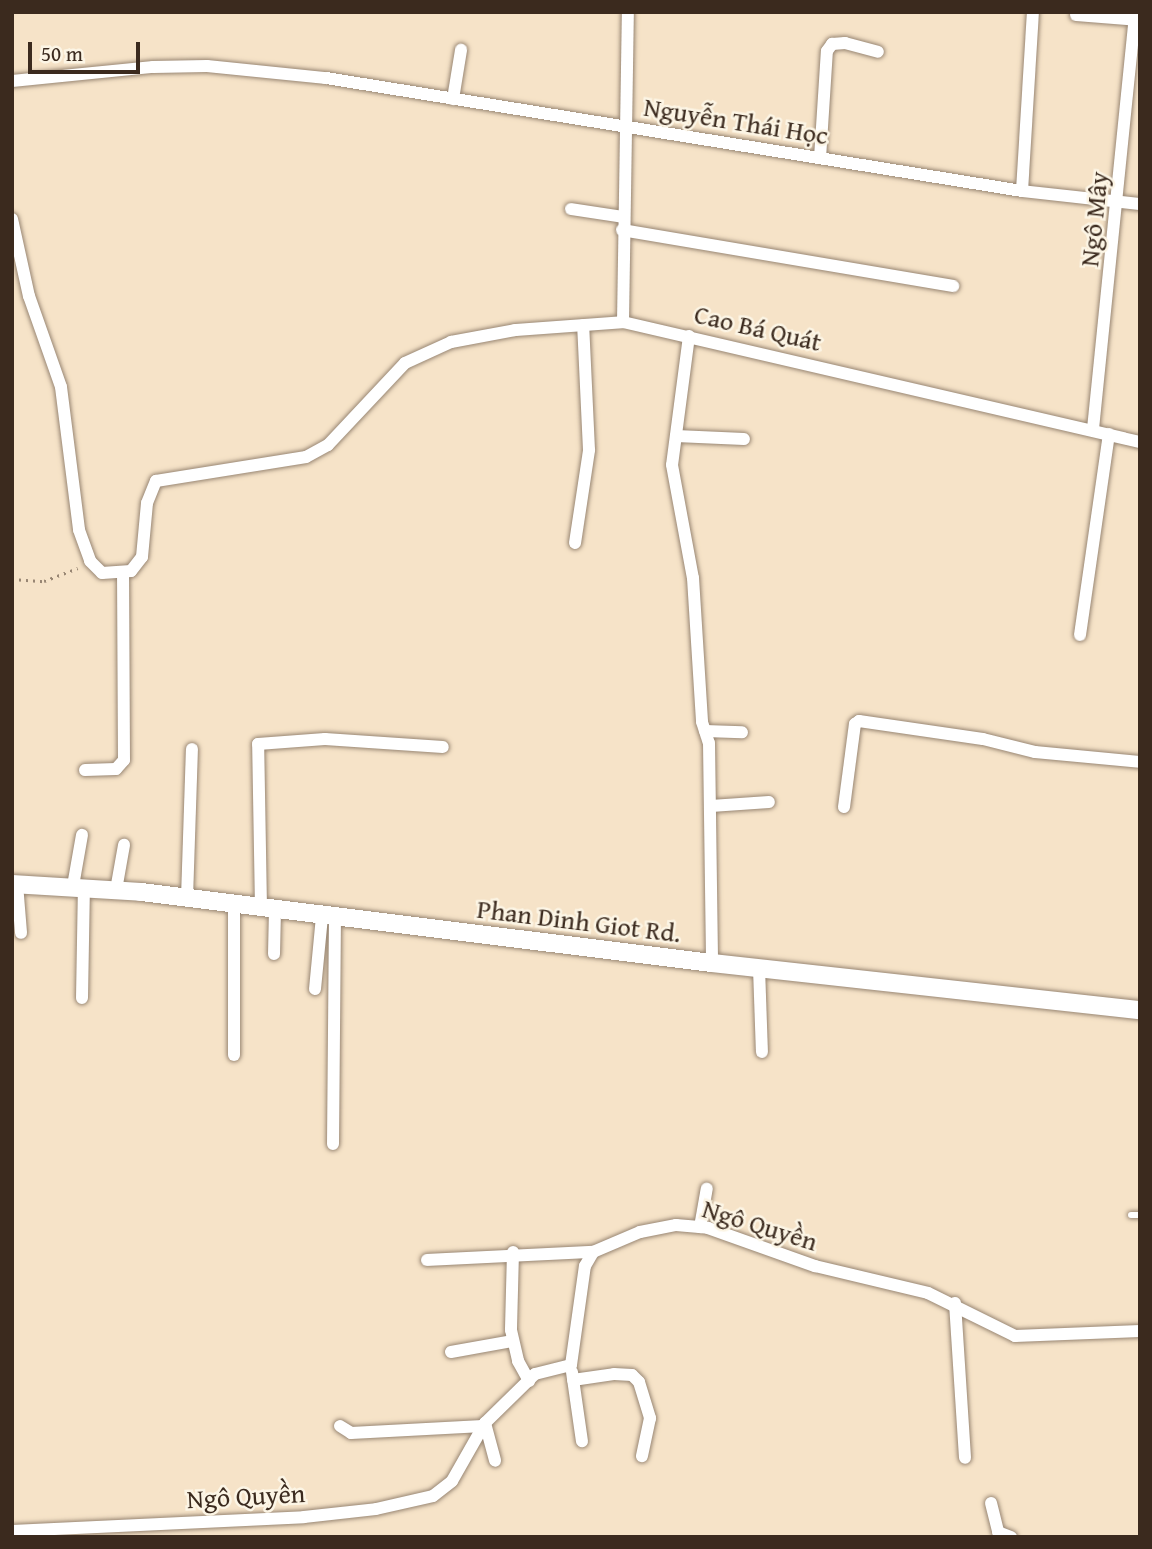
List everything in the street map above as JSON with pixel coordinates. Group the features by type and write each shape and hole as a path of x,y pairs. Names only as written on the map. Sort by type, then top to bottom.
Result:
{"main road":[{"name":"Phan Dinh Giot Rd.","path":"14,884 116,890 712,963 1140,1010"}],"street":[{"path":"623,322 622,230 628,127 628,12"},
{"path":"1022,191 1033,12"},
{"path":"1076,15 1136,17"},
{"name":"Ngô Mây","path":"1093,429 1120,202 1136,17"},
{"path":"820,158 827,51 832,44 845,43 878,52"},
{"path":"453,99 461,50"},
{"name":"Nguyễn Thái Học","path":"12,81 119,68 180,67 326,78 1022,191 1140,204"},
{"path":"571,209 623,217"},
{"path":"12,219 29,296 61,387 79,530 90,561 102,573 123,573 124,760 116,769 85,770"},
{"path":"622,230 953,286"},
{"name":"Cao Bá Quát","path":"123,573 142,557 147,503 156,481 306,457 328,444 375,390 405,363 451,342 515,330 623,322 1140,442"},
{"path":"575,543 589,450 583,325"},
{"path":"690,336 676,436 673,483 693,578 710,806 712,963"},
{"path":"1080,635 1109,434"},
{"path":"676,436 744,439"},
{"path":"844,807 855,724 859,721 983,739 1035,752 1140,762"},
{"path":"705,732 742,732"},
{"path":"274,954 268,909 258,744 325,739 443,747"},
{"path":"187,898 192,749"},
{"path":"710,806 769,802"},
{"path":"82,835 79,887 82,998"},
{"path":"116,890 124,845"},
{"path":"14,884 21,933"},
{"path":"234,904 234,1055"},
{"path":"316,989 328,917"},
{"path":"328,917 333,1144"},
{"path":"760,968 762,1052"},
{"path":"700,1227 707,1189"},
{"name":"Ngô Quyền","path":"593,1252 640,1232 700,1227 815,1266 955,1303 998,1329 1033,1338 1140,1331"},
{"path":"513,1252 513,1341 529,1381"},
{"path":"427,1260 513,1252 593,1252 585,1266 571,1365 582,1441"},
{"path":"955,1303 965,1458"},
{"path":"451,1352 513,1341"},
{"name":"Ngô Quyền","path":"12,1531 304,1517 433,1496 452,1481 484,1424 529,1381 542,1370 571,1365"},
{"path":"573,1380 614,1374 632,1375 639,1382 650,1418 642,1456"},
{"path":"340,1426 351,1433 484,1424 495,1461"},
{"path":"991,1503 998,1532 1011,1537"}],"lane":[{"path":"1131,1215 1140,1215"}],"path":[{"path":"12,579 44,580 90,561"}]}
